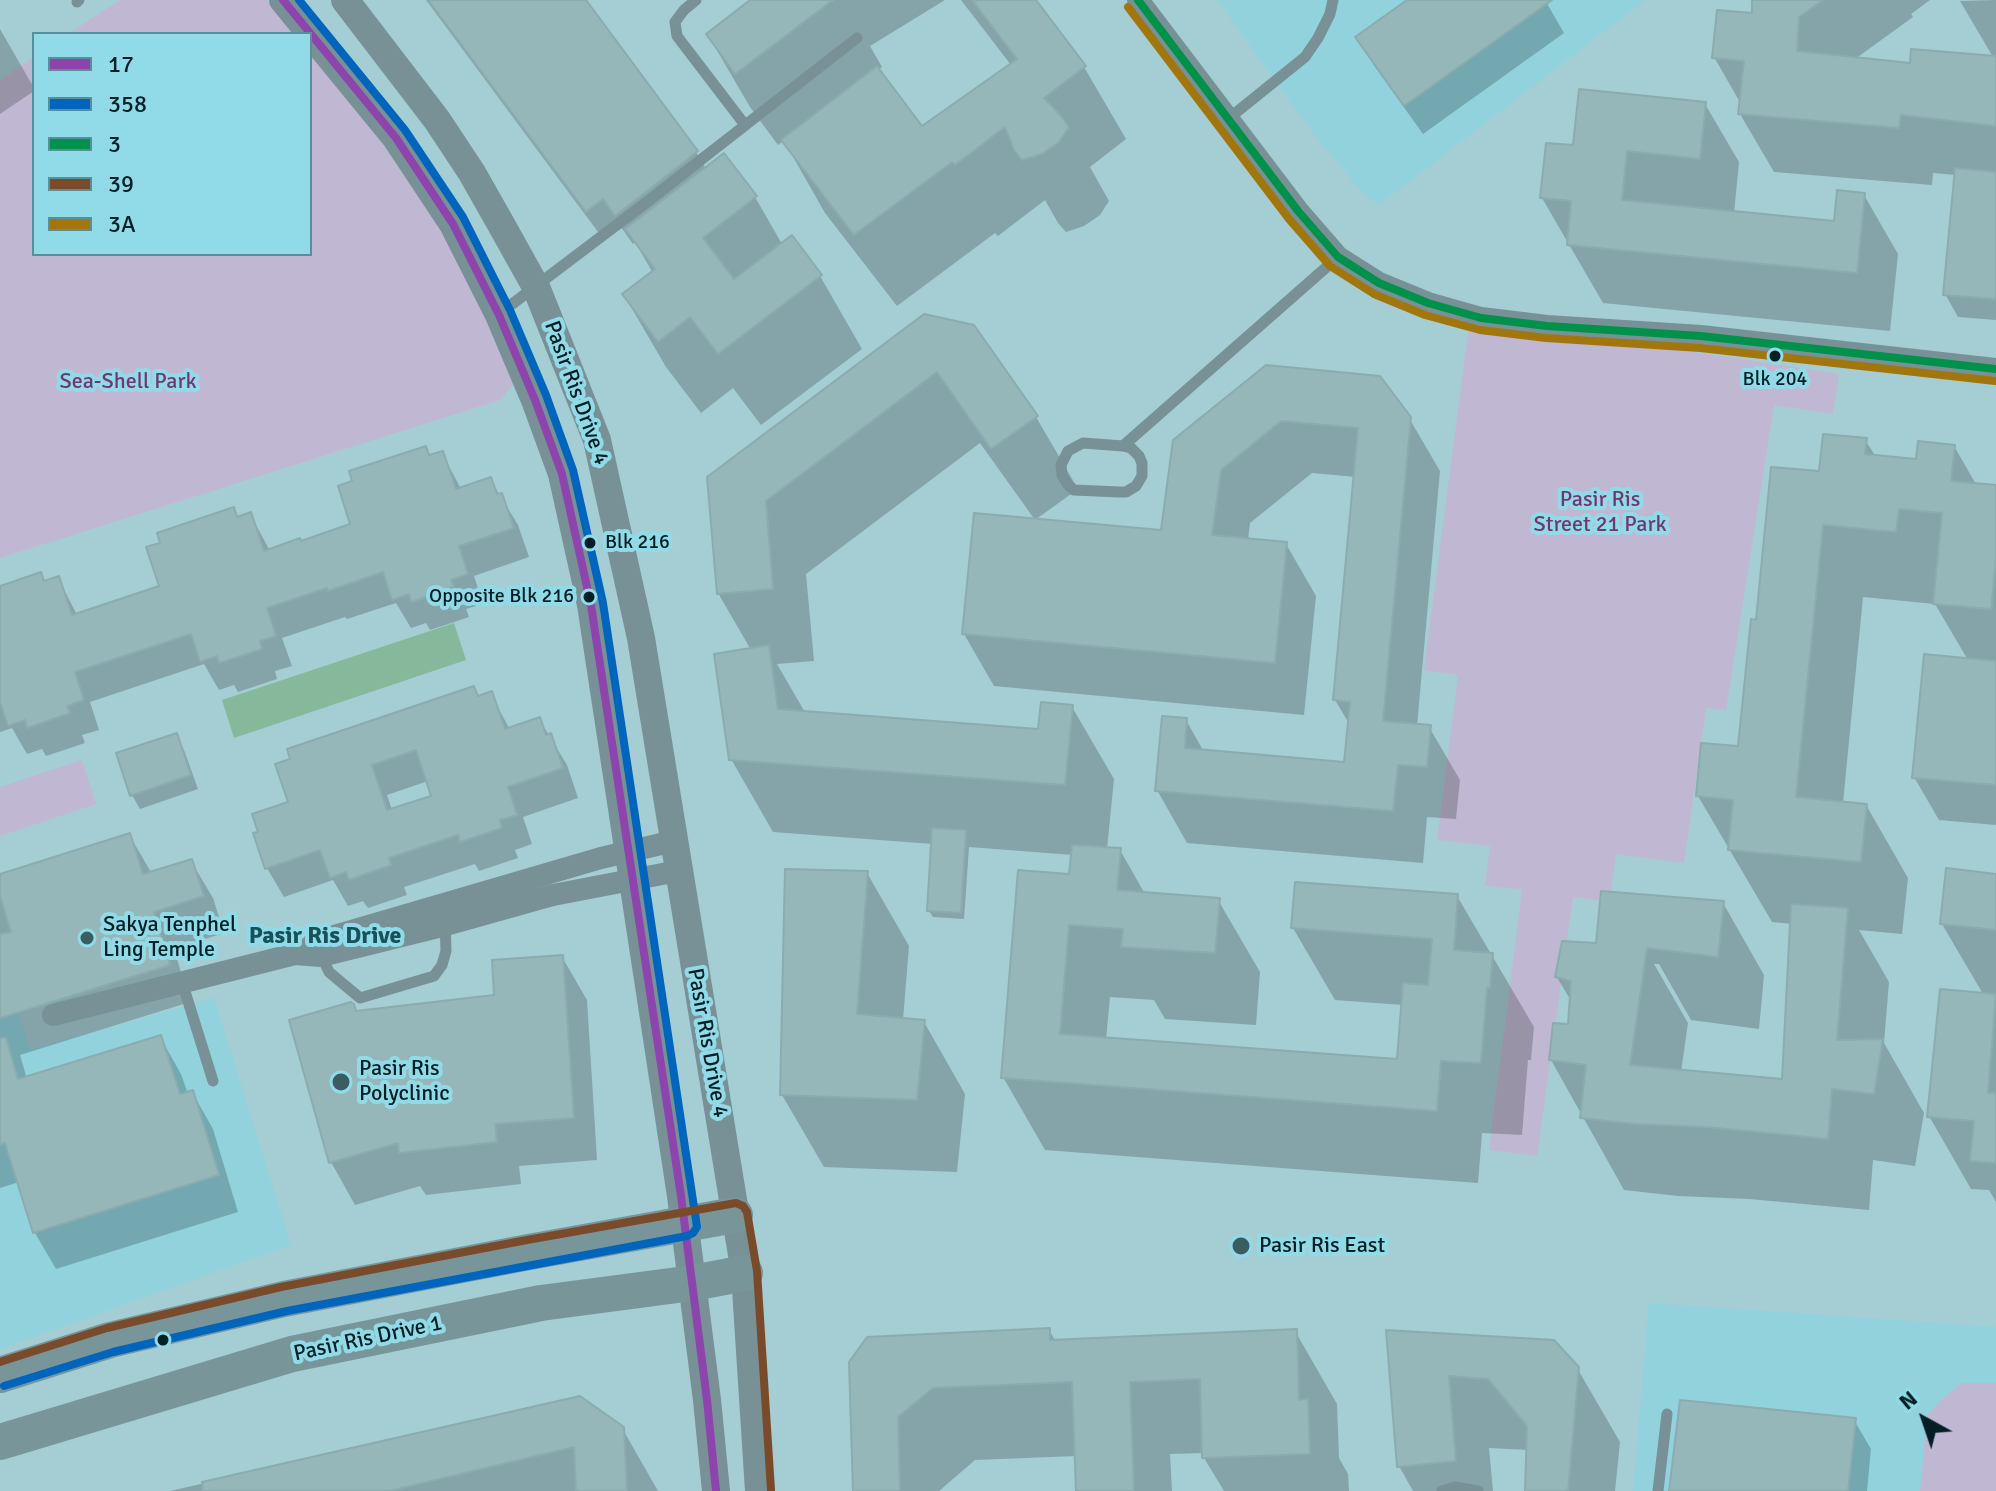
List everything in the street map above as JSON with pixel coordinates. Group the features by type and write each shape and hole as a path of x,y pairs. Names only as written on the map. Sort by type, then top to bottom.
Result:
{"main road":[{"path":"0,1375 110,1340 284,1299 735,1215"},
{"name":"Pasir Ris Drive 1","path":"0,1442 292,1354 541,1303 745,1273"}],"street":[{"name":"Pasir Ris Drive 4","path":"283,0 309,32"},
{"name":"Pasir Ris Drive 4","path":"345,0 437,120 472,173 536,287 597,440 641,638 745,1273 759,1491"},
{"path":"1138,0 1298,211 1338,257 1379,283 1428,303 1481,318 1547,326 1701,336 1996,369"},
{"name":"Pasir Ris Drive 4","path":"312,35 396,138 453,224 499,315 562,474 591,605 685,1224 716,1491"},
{"path":"53,1015 444,915 548,896 630,865 674,841"},
{"path":"630,865 678,871"}],"lane":[{"path":"696,0 675,22 677,36 745,125"},
{"path":"1228,119 1305,57 1330,14 1333,0"},
{"path":"499,315 857,38"},
{"path":"1123,446 1131,448 1142,463 1142,476 1136,486 1126,492 1074,490 1062,475 1061,465 1065,455 1074,446 1089,442 1123,446 1338,257"},
{"path":"319,948 329,972 360,998 434,976 442,965 446,951 444,915"},
{"path":"182,982 213,1081"},
{"path":"1658,1491 1667,1414"},
{"path":"1442,1491 1455,1487 1478,1491"}],"shaded area":[{"path":"1217,0 1645,0 1379,205 1362,192 1315,136"},
{"path":"454,623 466,660 234,738 222,700"},
{"path":"0,962 31,1050 214,998 291,1245 0,1349"},
{"path":"1649,1303 1996,1327 1996,1491 1633,1491"}],"green space":[{"path":"120,0 267,0 294,32 71,32"},
{"name":"Sea-Shell Park","path":"312,53 353,102 446,238 517,379 500,400 0,558 0,80 32,58 32,256 312,256"},
{"name":"Pasir Ris Street 21 Park","path":"1470,318 1839,374 1833,414 1774,405 1726,710 1706,708 1684,863 1616,854 1609,902 1573,897 1537,1156 1489,1150 1522,890 1485,885 1490,846 1437,840 1458,675 1424,670"},
{"path":"82,760 96,804 0,836 0,787"},
{"path":"1962,1383 1996,1383 1996,1491 1920,1491 1927,1415"}],"building":[{"path":"428,0 586,0 698,151 615,216 603,199 586,212"},
{"path":"750,0 833,0 735,74 706,34"},
{"path":"972,0 1036,0 1086,66 1044,98 1069,127 1059,142 1042,154 1022,160 1014,150 1005,127 854,235 781,140 877,66 922,126 1017,59"},
{"path":"1407,0 1552,0 1404,106 1355,37"},
{"path":"1752,0 1823,0 1799,17 1797,51 1910,63 1911,49 1996,56 1996,126 1901,115 1899,128 1738,114 1744,61 1712,58 1717,10 1752,13"},
{"path":"1579,89 1706,102 1700,159 1627,151 1622,200 1834,221 1837,190 1865,193 1857,273 1567,245 1571,201 1540,198 1546,143 1573,145"},
{"path":"724,153 757,196 703,238 734,279 792,235 822,275 718,354 690,317 658,342 622,294 655,269 625,229"},
{"path":"1955,168 1996,172 1996,299 1943,295"},
{"path":"924,314 974,325 1038,416 991,449 937,372 766,501 773,589 717,594 707,477"},
{"path":"1266,365 1380,376 1411,417 1383,721 1431,725 1427,767 1398,765 1393,811 1155,791 1162,716 1187,718 1185,748 1344,762 1350,702 1333,700 1358,428 1281,421 1221,470 1212,535 1287,542 1275,663 962,634 974,513 1161,530 1173,440"},
{"path":"1823,434 1867,438 1865,454 1916,459 1918,441 1955,445 1951,481 1996,485 1996,559 1991,609 1933,604 1942,513 1899,509 1896,532 1823,525 1796,797 1867,804 1861,862 1728,850 1733,800 1696,796 1701,743 1738,746 1751,619 1756,620 1771,467 1819,471"},
{"path":"426,446 429,455 443,451 456,489 491,477 497,494 502,493 514,528 459,546 468,574 451,580 454,587 411,602 409,594 392,600 383,572 328,591 327,588 267,608 276,636 260,641 262,649 219,663 217,656 200,662 191,634 75,672 84,700 67,706 70,713 27,728 25,720 8,726 0,702 0,586 41,572 44,581 59,576 72,615 159,586 146,547 160,543 157,533 234,507 237,517 251,512 264,551 300,538 301,541 350,524 338,486 352,481 349,471"},
{"path":"769,645 778,709 1038,729 1041,702 1073,705 1065,785 729,760 714,654"},
{"path":"1924,654 1996,661 1996,785 1912,778"},
{"path":"474,686 478,696 492,691 505,729 540,717 546,735 551,733 563,768 508,787 517,815 500,820 502,828 460,842 458,835 389,858 391,865 349,880 346,872 330,878 320,850 265,869 253,833 258,832 252,814 288,802 275,764 290,759 287,749","holes":["416,750 431,796 387,810 372,765"]},
{"path":"177,733 191,775 130,796 116,753"},
{"path":"932,828 966,830 961,913 927,911"},
{"name":"Sakya Tenphel Ling Temple","path":"130,833 143,874 192,859 204,896 154,912 170,965 0,1018 0,934 11,932 0,896 0,874"},
{"path":"1072,845 1121,848 1117,890 1220,898 1215,953 1121,947 1123,929 1069,925 1060,1034 1397,1059 1403,983 1428,985 1432,939 1291,928 1295,882 1458,894 1454,950 1493,953 1481,1063 1441,1061 1437,1111 1001,1078 1018,870 1069,874"},
{"path":"1946,868 1996,874 1996,930 1940,924"},
{"path":"785,869 868,871 857,1014 925,1020 917,1100 780,1095"},
{"path":"1601,891 1724,901 1718,957 1647,948 1630,1065 1782,1079 1791,904 1848,908 1837,1040 1883,1039 1874,1094 1832,1089 1828,1139 1580,1118 1586,1065 1549,1060 1553,1023 1568,1024 1571,981 1555,977 1562,941 1596,943"},
{"path":"563,955 574,1118 495,1124 497,1142 399,1153 398,1143 329,1163 289,1020 351,1002 356,1011 494,995 492,960"},
{"path":"1940,989 1996,994 1988,1093 1996,1093 1996,1163 1970,1161 1974,1121 1927,1117"},
{"path":"161,1035 180,1094 193,1090 219,1175 33,1233 5,1143 0,1145 0,1038 6,1038 18,1079"},
{"path":"1050,1328 1050,1340 1297,1329 1299,1400 1308,1399 1310,1454 1202,1458 1200,1379 1130,1382 1134,1491 1076,1491 1072,1382 933,1388 898,1417 900,1491 853,1491 849,1362 867,1337"},
{"path":"1386,1330 1554,1340 1579,1367 1568,1491 1525,1491 1527,1426 1488,1379 1449,1376 1456,1461 1397,1467"},
{"path":"580,1396 624,1427 627,1491 576,1491 574,1447 389,1491 203,1491 202,1482"},
{"path":"1680,1400 1856,1418 1848,1491 1669,1491"}],"transit line":[{"name":"17","path":"283,0 309,32"},
{"name":"358","path":"4,1386 113,1352 287,1311 687,1236 697,1227 603,603 573,470 510,310 463,217 405,130 299,0"},
{"name":"3","path":"1138,0 1298,211 1338,257 1379,283 1428,303 1481,318 1547,326 1701,336 1996,369"},
{"name":"3A","path":"1128,7 1289,219 1330,266 1374,294 1425,315 1480,330 1546,338 1700,348 1995,381"},
{"name":"17","path":"312,35 396,138 453,224 499,315 562,474 591,605 681,1196 716,1491"},
{"name":"39","path":"0,1362 107,1328 281,1287 736,1203 747,1212 757,1271 771,1490"}],"place":[{"name":"Blk 204","path":"1775,356"},
{"name":"Blk 216","path":"590,543"},
{"name":"Opposite Blk 216","path":"589,597"},
{"name":"Sakya Tenphel Ling Temple","path":"87,938"},
{"name":"Pasir Ris Polyclinic","path":"341,1082"},
{"name":"Pasir Ris East","path":"1241,1246"}],"district":[{"name":"Pasir Ris Drive","path":"325,937"}]}
